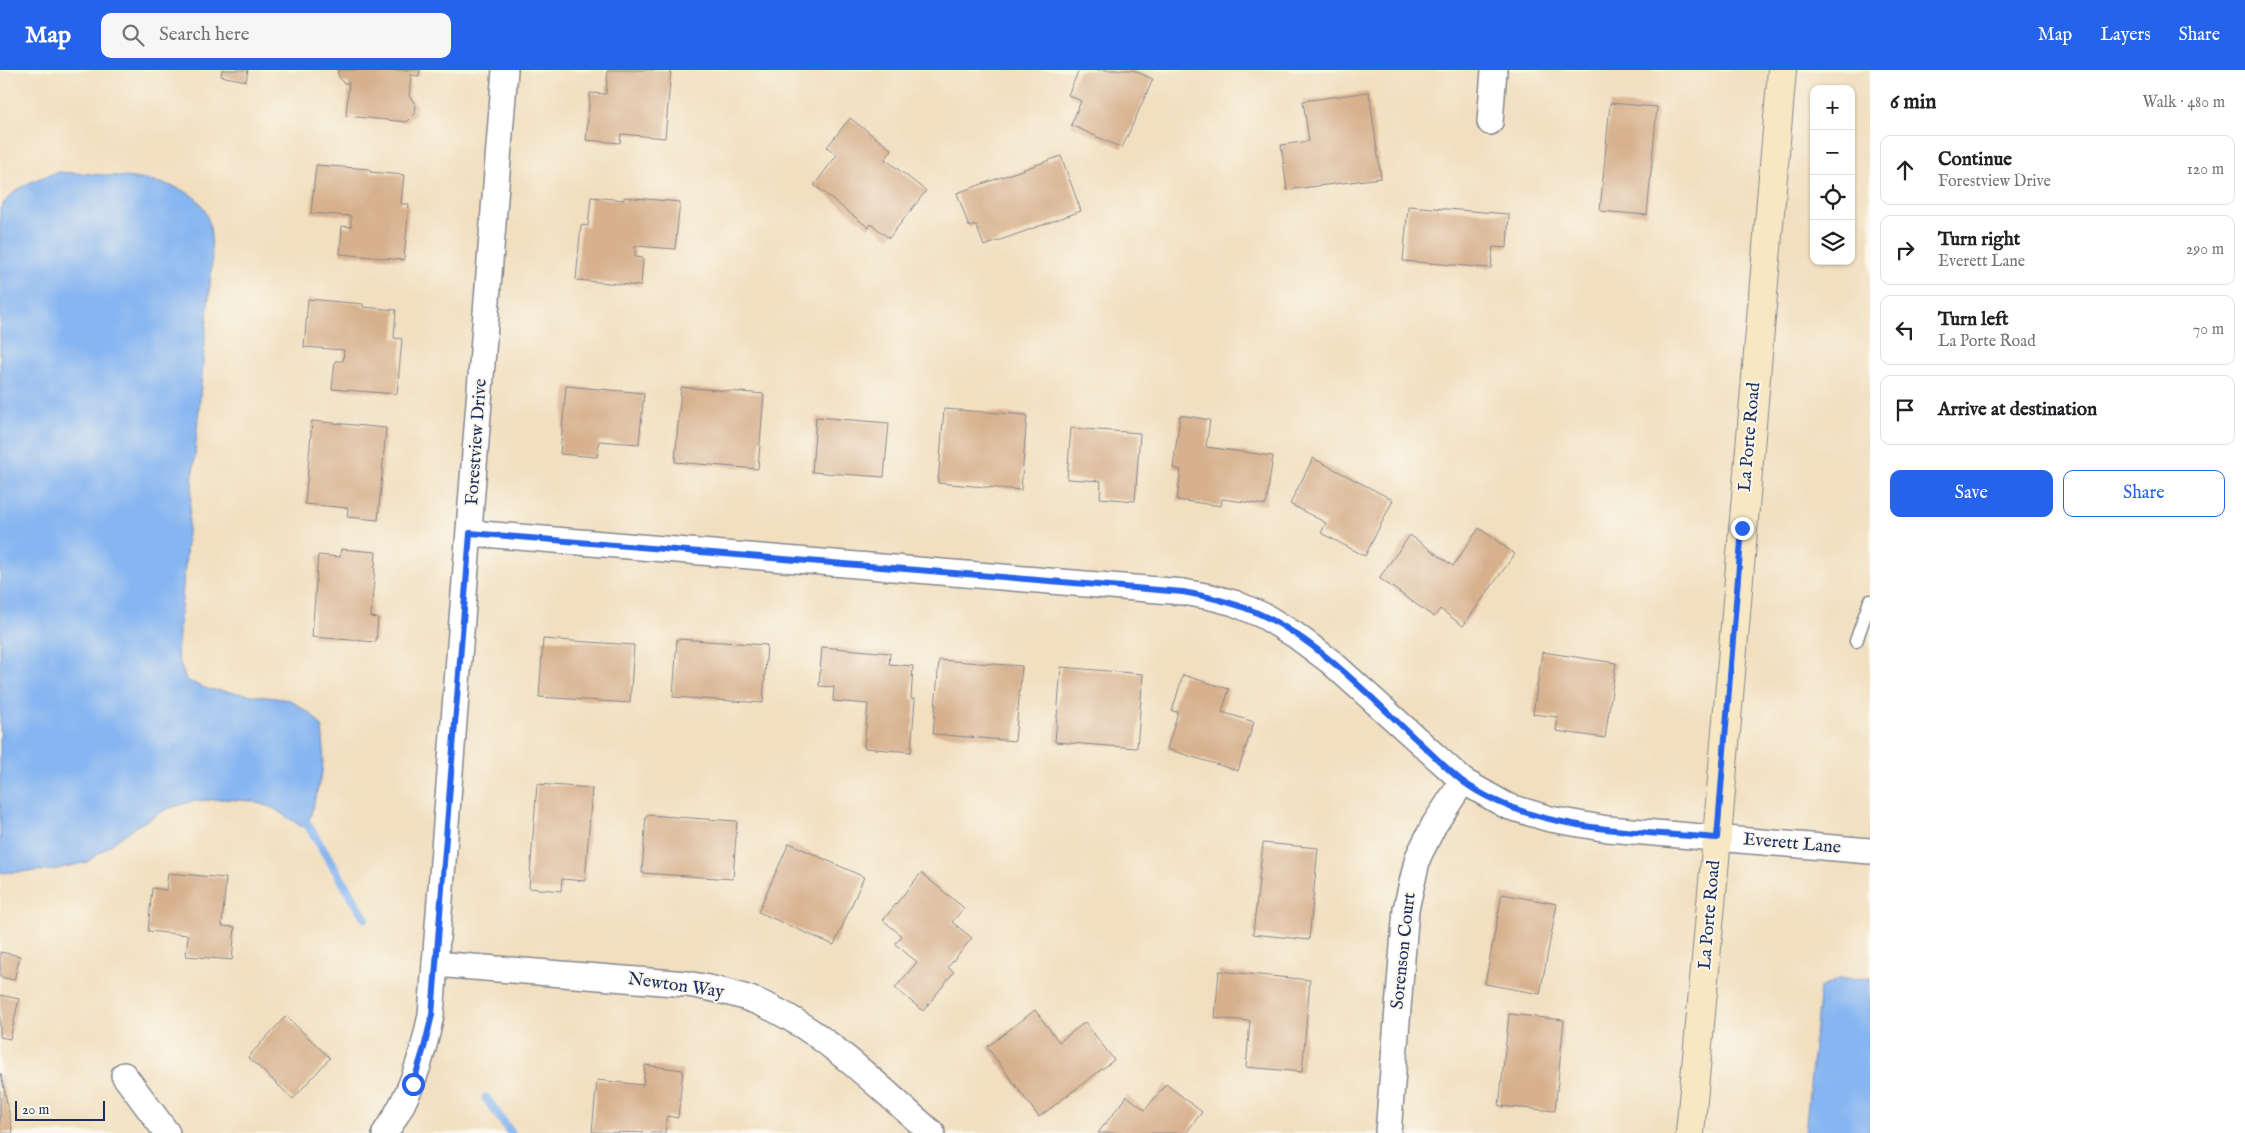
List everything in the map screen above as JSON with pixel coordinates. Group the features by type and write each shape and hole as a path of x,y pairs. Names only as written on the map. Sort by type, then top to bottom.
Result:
{"street":[{"name":"Forestview Drive","path":"384,1133 413,1084 432,1015 505,70"},
{"path":"1490,122 1494,70"},
{"name":"La Porte Road","path":"1690,1133 1782,70"},
{"name":"Everett Lane","path":"470,533 1173,591 1211,597 1264,616 1296,635 1331,662 1463,781 1507,806 1550,818 1608,829 1870,851"},
{"name":"Sorenson Court","path":"1388,1133 1406,908 1418,857 1434,825 1463,781"},
{"name":"Newton Way","path":"435,964 687,984 722,991 757,1002 784,1014 832,1048 932,1133"},
{"path":"124,1075 167,1133"}],"lane":[{"path":"1856,641 1870,601"}],"water":[{"path":"59,172 134,178 155,182 174,187 189,194 200,203 204,210 209,224 212,262 177,655 186,680 207,689 290,700 312,715 322,727 324,749 322,772 310,818 302,827 273,808 251,801 225,799 193,801 167,809 135,827 87,862 53,870 0,873 0,209 5,201 18,189"},
{"path":"1870,978 1870,1133 1805,1133 1820,988 1839,979"}],"building":[{"path":"222,70 248,70 246,81 221,76"},
{"path":"338,70 420,70 419,76 411,75 409,96 416,105 415,114 407,122 346,116 349,83 343,83 338,75"},
{"path":"608,70 671,70 665,138 621,134 620,143 586,140 590,93 606,94"},
{"path":"1079,70 1133,70 1153,79 1122,148 1071,125 1081,101 1068,95"},
{"path":"1369,92 1381,178 1287,190 1281,145 1309,141 1303,101"},
{"path":"1610,103 1657,107 1647,215 1600,211"},
{"path":"850,118 892,150 885,159 926,191 889,238 871,224 869,228 814,185 837,155 827,147"},
{"path":"1061,156 1081,211 984,246 976,225 969,227 957,193"},
{"path":"316,165 370,169 370,172 404,175 401,204 409,204 404,260 340,254 342,226 351,227 351,216 311,213"},
{"path":"591,197 624,200 624,197 680,202 675,249 635,246 635,257 643,258 641,286 576,280 581,225 588,226"},
{"path":"1408,206 1509,214 1507,248 1493,247 1491,268 1403,261"},
{"path":"308,299 363,304 363,307 396,310 394,338 402,339 397,394 332,389 335,361 343,361 344,350 304,347"},
{"path":"566,386 644,393 639,444 599,441 597,457 560,454"},
{"path":"681,387 764,394 758,469 675,462"},
{"path":"944,409 1027,415 1021,490 938,483"},
{"path":"1180,415 1210,420 1206,447 1273,456 1266,505 1222,499 1221,506 1177,500 1181,470 1173,468"},
{"path":"816,417 889,423 884,477 812,472"},
{"path":"312,421 386,428 378,520 347,517 348,508 305,504"},
{"path":"1071,428 1140,433 1135,501 1100,498 1101,481 1067,479"},
{"path":"1313,458 1393,500 1365,556 1321,533 1326,523 1290,504"},
{"path":"1479,528 1515,554 1463,626 1440,609 1434,617 1379,578 1410,535 1453,566"},
{"path":"341,549 376,552 371,617 378,618 376,642 312,637 318,555 340,557"},
{"path":"543,639 634,645 630,703 539,697"},
{"path":"677,639 767,645 763,703 673,697"},
{"path":"822,647 890,653 889,664 913,666 911,699 915,699 911,752 864,748 868,704 833,701 834,687 819,686"},
{"path":"1542,652 1616,663 1605,738 1556,731 1558,717 1533,714"},
{"path":"939,660 1022,666 1015,741 933,734"},
{"path":"1061,667 1143,674 1137,748 1055,742"},
{"path":"1183,675 1229,689 1222,712 1254,722 1238,771 1167,749 1178,712 1172,711"},
{"path":"537,784 592,788 585,881 562,879 561,891 529,888"},
{"path":"646,815 737,821 733,879 642,873"},
{"path":"789,843 864,877 834,945 758,912"},
{"path":"1263,843 1318,848 1309,940 1253,934"},
{"path":"168,873 226,878 222,926 235,927 232,960 186,956 188,935 148,931 152,888 166,890"},
{"path":"921,873 964,908 952,922 972,938 948,967 954,972 923,1011 895,988 917,962 895,944 902,936 883,920"},
{"path":"1502,894 1557,904 1540,994 1485,984"},
{"path":"0,952 20,956 14,980 0,977"},
{"path":"1219,971 1310,980 1302,1072 1246,1067 1250,1021 1215,1018"},
{"path":"0,995 19,999 10,1039 0,1037"},
{"path":"1035,1010 1059,1042 1085,1022 1114,1060 1039,1117 987,1047"},
{"path":"1509,1014 1564,1020 1555,1111 1499,1106"},
{"path":"286,1016 330,1058 293,1099 248,1057"},
{"path":"645,1065 683,1070 678,1118 667,1116 665,1133 592,1132 597,1080 643,1085"},
{"path":"1,1074 13,1133 0,1133"},
{"path":"1166,1084 1202,1112 1186,1133 1098,1133 1127,1096 1145,1110"}],"waterway":[{"path":"300,812 365,918"},
{"path":"486,1098 511,1133"}],"route":[{"path":"413,1084 432,1015 470,533 1183,592 1211,597 1264,616 1296,635 1331,662 1463,781 1507,806 1550,818 1608,829 1717,838 1742,528"}]}
